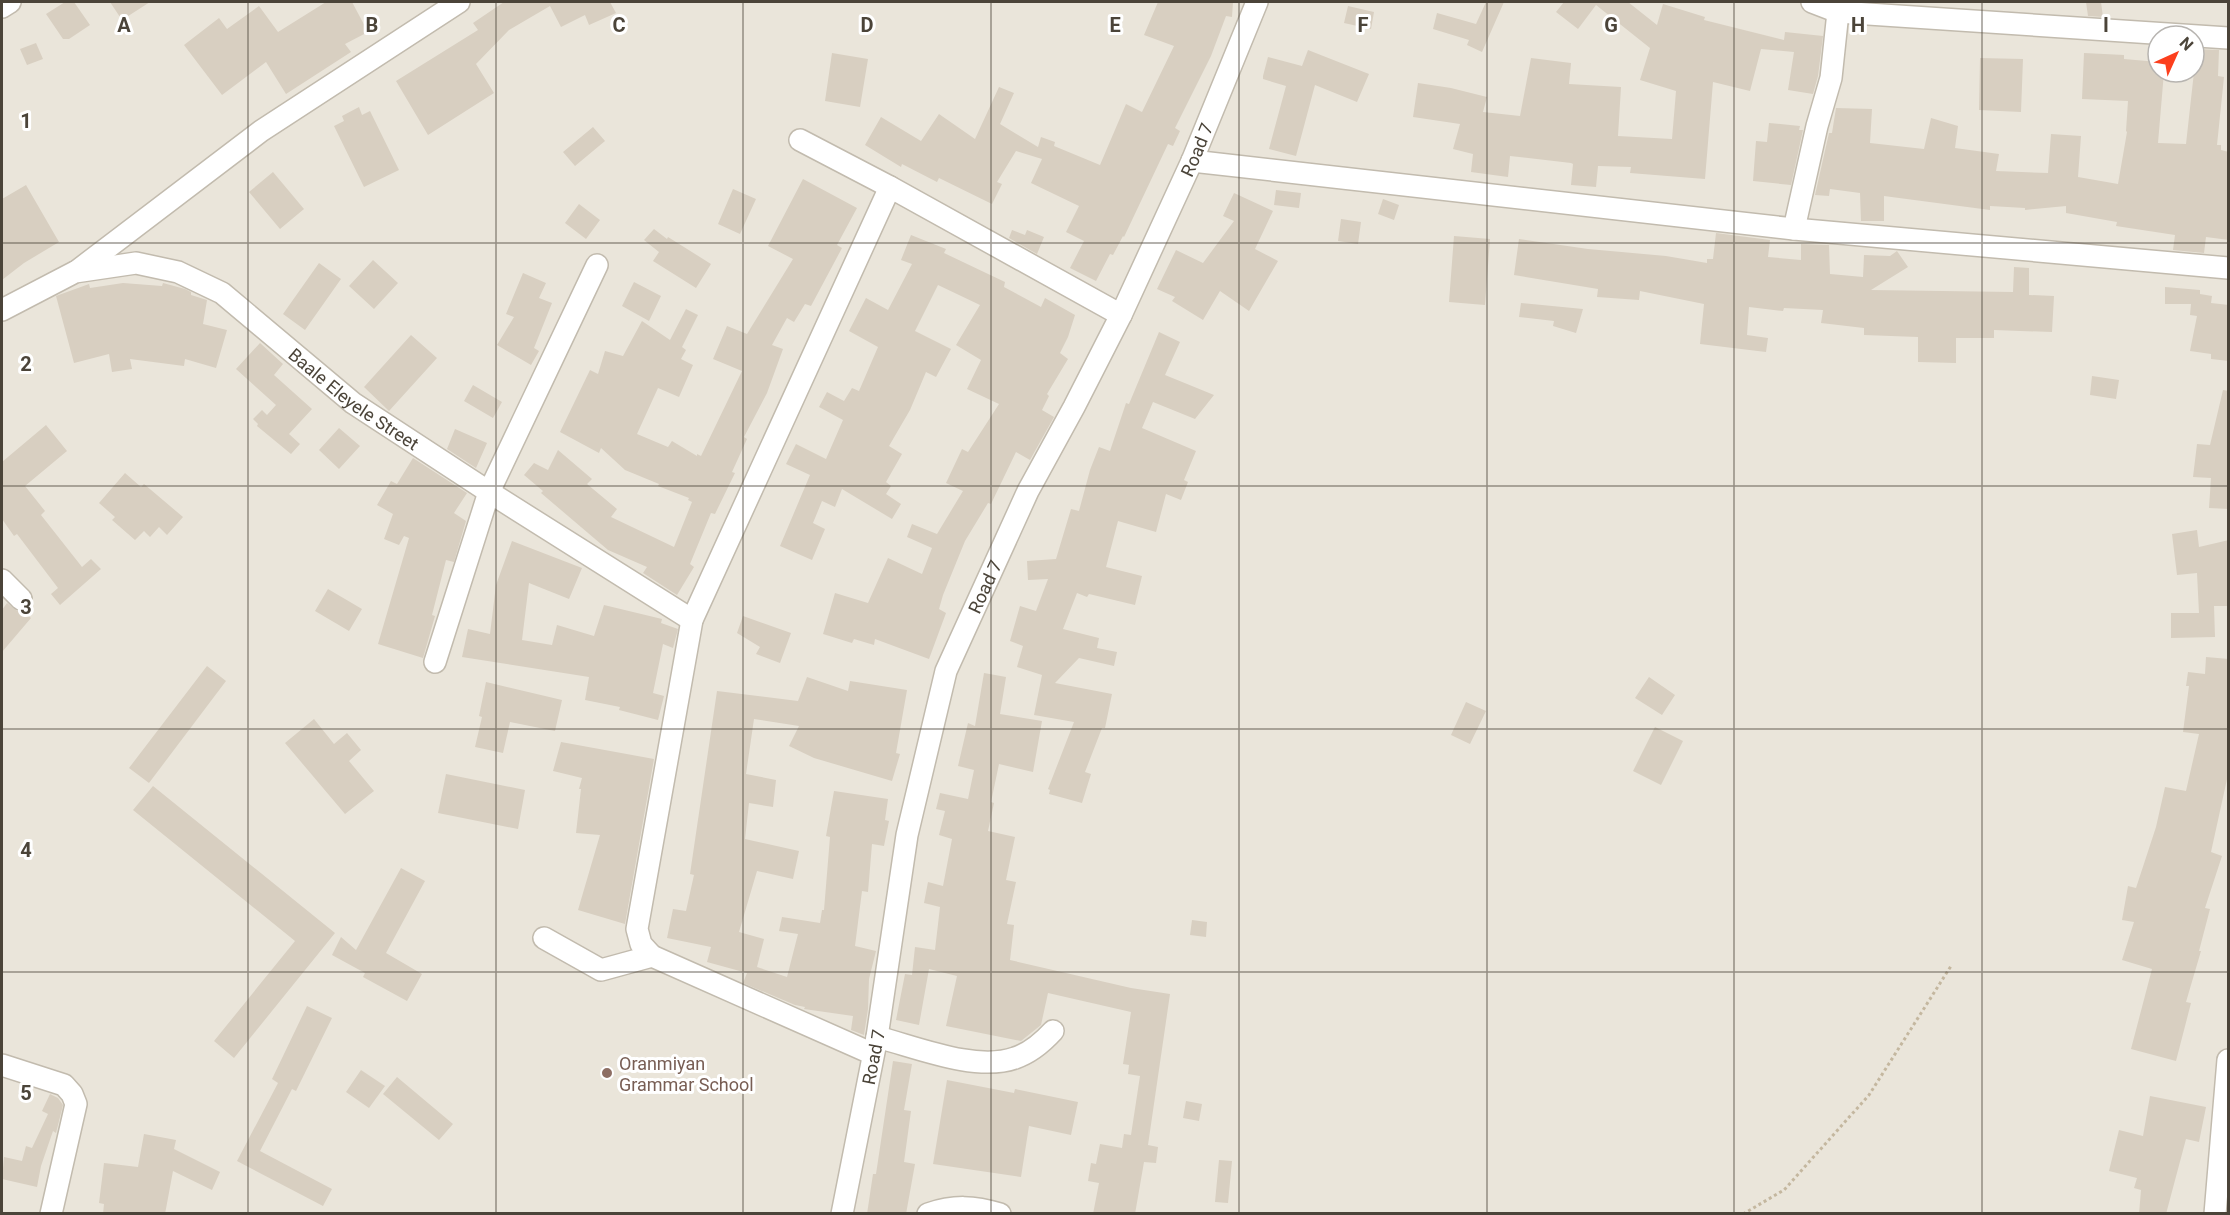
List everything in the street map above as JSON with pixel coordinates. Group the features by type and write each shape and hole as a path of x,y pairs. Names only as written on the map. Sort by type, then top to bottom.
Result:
{"street":[{"path":"2,7 10,2"},
{"path":"75,272 261,131 459,2"},
{"name":"Road 7","path":"842,1214 875,1045 907,835 946,672 1028,490 1121,315 1192,161 1257,2"},
{"path":"1812,2 1838,12 2229,38"},
{"path":"1794,229 1817,126 1831,78 1838,12"},
{"path":"800,140 890,187 1121,315"},
{"path":"1192,161 1794,229 2229,268"},
{"path":"890,187 692,620 637,929 641,944 652,956 875,1045 968,1061 995,1061 1013,1059 1029,1052 1053,1031"},
{"name":"Baale Eleyele Street","path":"2,310 75,272 136,263 178,272 222,293 353,403 692,620"},
{"path":"435,662 489,492 597,265"},
{"path":"2,580 21,598"},
{"path":"544,938 601,970 652,956"},
{"path":"2215,1214 2229,1060"},
{"path":"2,1065 64,1085 72,1094 76,1104 51,1214"},
{"path":"928,1214 949,1207 986,1210 1000,1214"}],"path":[{"path":"1743,1214 1784,1190 1869,1095 1951,966"}],"shaded area":[{"path":"2,2 2228,2 2228,1213 2,1213"}],"building":[{"path":"65,2 74,2 90,25 69,39 63,39 46,14"},
{"path":"110,2 150,2 122,20"},
{"path":"326,2 352,2 368,32 345,44 351,52 286,94 266,62 222,95 184,45 219,18 227,29 259,6 278,32"},
{"path":"504,2 610,2 616,13 589,25 585,15 561,27 550,6 509,30 476,64 494,93 428,135 396,81 478,30 473,23"},
{"path":"1158,2 1233,2 1232,17 1226,16 1211,56 1175,128 1180,131 1173,146 1168,144 1124,237 1113,255 1110,254 1096,281 1070,268 1084,241 1066,232 1079,206 1031,183 1042,159 1016,151 997,182 1002,184 992,204 939,178 937,182 902,164 901,167 865,145 881,117 921,141 939,114 975,139 999,87 1014,93 1000,124 1038,147 1041,137 1055,142 1054,146 1100,165 1126,104 1142,112 1174,46 1144,35"},
{"path":"1486,2 1504,2 1482,52 1467,45 1469,40 1433,29 1437,13 1476,24"},
{"path":"1564,2 1628,2 1657,25 1663,4 1705,17 1704,20 1784,40 1785,32 1823,36 1818,76 1813,94 1788,90 1794,52 1761,49 1750,91 1713,82 1705,179 1630,173 1631,167 1598,166 1596,187 1571,185 1573,164 1571,163 1510,156 1508,177 1471,172 1473,154 1453,149 1460,124 1413,117 1418,83 1487,97 1483,112 1520,116 1531,58 1571,63 1569,84 1621,87 1618,136 1672,139 1676,91 1640,80 1650,48 1596,5 1578,29 1556,12"},
{"path":"2086,2 2101,2 2103,17 2088,16"},
{"path":"1348,6 1374,12 1371,29 1344,23"},
{"path":"36,43 43,59 27,65 20,49"},
{"path":"2206,49 2219,50 2218,76 2224,77 2217,145 2221,145 2221,150 2229,152 2229,240 2206,237 2204,253 2173,250 2175,235 2116,226 2117,222 2066,213 2066,206 2025,210 2025,208 1990,206 1990,210 1884,196 1884,221 1861,221 1860,193 1830,189 1829,196 1815,195 1829,133 1832,133 1836,108 1872,109 1870,143 1924,149 1931,118 1958,126 1955,148 1999,154 1996,171 2048,173 2051,134 2081,136 2078,177 2118,184 2127,132 2128,101 2082,99 2084,53 2124,55 2124,59 2146,61 2146,84 2163,84 2158,143 2186,144 2193,84 2206,84"},
{"path":"1308,50 1369,74 1357,102 1315,85 1296,156 1269,149 1286,86 1263,79 1263,76 1268,57 1302,66"},
{"path":"832,53 868,59 860,107 825,101"},
{"path":"1980,58 2023,59 2021,112 1979,110"},
{"path":"359,107 362,115 370,111 399,170 364,187 334,126 344,121 342,116"},
{"path":"1769,123 1800,126 1799,130 1803,130 1791,185 1753,181 1756,141 1767,142"},
{"path":"593,127 605,141 575,166 563,152"},
{"path":"273,172 304,209 280,229 249,192"},
{"path":"803,179 857,208 837,245 842,248 811,306 805,304 794,322 787,318 772,345 783,349 767,393 744,437 747,439 732,472 735,473 715,514 711,513 690,564 694,567 677,595 643,573 647,567 608,550 541,493 543,491 524,475 534,463 548,470 558,450 592,479 587,484 617,509 611,517 674,547 692,502 688,500 689,498 625,470 601,448 599,453 560,432 590,370 598,374 605,351 623,356 642,321 670,340 686,309 698,315 682,347 686,350 681,359 693,365 679,397 658,388 637,434 668,447 672,441 697,456 697,454 701,456 742,371 713,359 727,326 747,334 793,259 768,246"},
{"path":"26,185 59,242 24,263 2,280 2,199"},
{"path":"733,189 756,199 740,234 718,224"},
{"path":"1276,190 1301,193 1299,208 1274,205"},
{"path":"1234,193 1273,211 1255,249 1278,261 1249,311 1220,291 1203,320 1172,301 1175,297 1157,289 1176,250 1203,263 1234,221 1223,216"},
{"path":"1383,199 1399,205 1394,220 1378,214"},
{"path":"579,204 600,220 586,239 565,223"},
{"path":"1341,219 1361,222 1358,244 1338,241"},
{"path":"654,229 711,264 696,288 653,261 659,252 644,240"},
{"path":"1012,230 1025,235 1027,230 1044,237 1037,254 1009,238"},
{"path":"1716,233 1770,240 1768,257 1801,260 1801,244 1829,245 1830,274 1863,277 1864,255 1890,256 1897,251 1908,267 1871,290 2013,292 2014,267 2029,268 2029,295 2054,296 2052,332 1994,330 1994,338 1956,338 1956,363 1918,362 1918,337 1864,335 1864,328 1821,323 1823,310 1784,308 1783,311 1749,307 1747,335 1768,338 1766,352 1700,344 1704,304 1640,291 1639,300 1597,297 1598,289 1514,275 1519,239 1707,263 1707,259 1713,259"},
{"path":"911,235 946,249 944,253 1005,282 1004,287 1041,307 1045,298 1075,315 1060,353 1068,359 1047,394 1049,396 1042,410 1054,417 1030,460 1016,452 991,504 988,503 965,541 943,595 939,609 946,613 929,659 875,639 874,645 854,639 852,643 823,634 835,593 868,603 888,558 922,574 932,548 907,537 912,524 937,534 963,491 946,483 962,449 968,452 999,404 967,389 981,360 956,345 980,305 938,285 915,331 951,349 936,377 926,372 910,410 889,446 902,454 886,482 891,486 886,494 901,504 892,519 842,489 835,507 822,501 813,523 825,529 812,560 780,546 810,475 786,464 796,444 826,459 843,420 819,407 827,392 844,401 852,388 859,391 878,347 849,331 866,298 888,310 912,264 901,260"},
{"path":"1454,236 1490,239 1485,305 1449,302"},
{"path":"373,260 398,283 374,309 349,286"},
{"path":"319,263 341,279 305,330 283,314"},
{"path":"523,273 546,283 539,298 552,303 534,348 539,351 531,365 497,345 514,317 506,314"},
{"path":"634,282 661,296 649,321 622,306"},
{"path":"123,283 162,286 163,283 185,289 191,292 191,295 207,300 203,324 227,330 216,368 185,359 184,366 130,359 132,369 112,372 109,354 74,363 56,296 89,284 90,288"},
{"path":"2165,287 2200,290 2200,294 2212,296 2211,303 2229,305 2229,361 2211,359 2211,354 2190,351 2197,316 2190,315 2191,304 2165,304"},
{"path":"1521,303 1583,309 1576,333 1553,326 1554,321 1519,317"},
{"path":"1159,332 1180,342 1165,375 1214,395 1195,419 1153,402 1142,428 1196,451 1184,480 1188,482 1181,500 1166,494 1156,532 1118,521 1106,567 1142,576 1135,605 1089,594 1087,597 1077,593 1063,629 1099,638 1097,648 1117,652 1114,666 1079,658 1055,683 1112,694 1105,728 1102,728 1085,772 1091,774 1082,803 1049,794 1048,789 1074,722 1034,715 1042,675 1017,667 1023,646 1010,641 1020,606 1036,611 1048,579 1028,580 1027,561 1056,559 1071,509 1079,511 1099,447 1110,451 1126,403 1129,404"},
{"path":"411,335 437,358 389,411 364,387"},
{"path":"260,343 283,364 274,375 312,409 289,434 300,444 291,454 257,426 258,424 253,419 262,410 267,415 276,405 236,369"},
{"path":"2092,376 2119,380 2116,399 2090,395"},
{"path":"473,385 502,402 493,418 464,401"},
{"path":"2223,390 2229,391 2229,509 2209,508 2211,478 2193,477 2197,444 2210,445"},
{"path":"46,425 67,451 25,486 45,511 41,515 82,567 91,559 101,569 60,605 51,594 58,588 17,534 14,536 2,519 2,462"},
{"path":"339,428 360,446 339,469 319,450"},
{"path":"455,429 487,443 476,468 447,449"},
{"path":"413,458 467,493 454,513 466,521 454,562 446,560 432,615 435,616 423,658 378,644 409,538 404,536 399,545 384,539 393,514 377,505 391,481 397,484"},
{"path":"125,473 141,487 144,484 183,517 167,535 159,527 150,537 144,531 135,540 112,520 115,517 99,503"},
{"path":"2197,530 2199,547 2229,540 2229,606 2214,606 2215,637 2171,638 2171,613 2199,613 2197,573 2177,575 2172,534"},
{"path":"512,541 582,568 569,599 529,583 522,640 552,645 557,625 594,636 604,605 662,619 661,623 678,629 673,648 663,644 653,693 664,696 658,720 619,710 620,707 585,700 589,677 462,657 468,629 490,634 496,585"},
{"path":"328,589 362,609 349,631 315,611"},
{"path":"7,603 31,618 2,652 2,610"},
{"path":"743,616 791,633 780,663 756,654 760,647 737,633"},
{"path":"2206,657 2229,659 2229,770 2211,852 2222,856 2205,908 2210,909 2186,1002 2191,1003 2176,1061 2131,1049 2152,969 2122,960 2134,922 2122,920 2128,886 2136,888 2156,827 2165,787 2186,791 2199,734 2183,732 2189,686 2186,686 2188,672 2205,674"},
{"path":"207,666 226,681 149,783 129,768"},
{"path":"984,673 1006,677 1000,714 1042,721 1033,772 999,764 991,802 994,803 988,831 1015,837 1006,880 1016,882 1007,924 1014,925 1010,960 1131,988 1170,994 1148,1145 1158,1147 1156,1163 1144,1162 1135,1214 1093,1214 1099,1183 1088,1181 1091,1163 1096,1164 1100,1144 1122,1148 1124,1134 1131,1135 1140,1076 1128,1074 1129,1065 1123,1064 1131,1012 1048,993 1041,1025 1021,1041 946,1026 957,976 929,969 919,1025 896,1020 905,974 912,975 915,947 935,950 940,907 924,903 928,882 943,886 952,839 939,835 945,811 936,809 940,793 968,799 974,770 958,766 968,723 975,726"},
{"path":"807,677 848,691 850,681 907,690 896,753 900,754 892,781 814,758 789,746 799,726 754,719 746,774 776,780 773,807 749,803 745,839 799,851 793,879 757,871 739,932 764,939 757,967 787,977 798,934 779,931 782,917 820,923 822,910 824,910 830,837 826,836 834,791 888,799 885,820 889,821 884,846 872,844 868,892 862,891 855,946 876,951 869,979 864,1035 851,1030 853,1016 804,1009 805,1007 743,983 747,973 707,962 711,947 667,938 673,909 686,911 694,875 690,874 717,691 798,701"},
{"path":"1649,677 1675,695 1662,715 1635,698"},
{"path":"486,682 562,700 555,731 510,722 503,753 475,747 482,717 479,716"},
{"path":"1466,702 1486,711 1470,744 1451,735"},
{"path":"314,719 334,744 347,733 361,750 349,761 374,791 345,814 285,743"},
{"path":"1655,727 1683,741 1661,785 1633,771"},
{"path":"561,742 654,759 625,924 578,910 600,835 576,833 582,778 553,771"},
{"path":"446,774 525,790 518,829 438,813"},
{"path":"153,786 335,933 234,1058 214,1041 295,941 133,810"},
{"path":"401,868 425,881 386,953 422,974 407,1001 363,977 365,973 332,955 341,937 356,950"},
{"path":"1192,920 1207,922 1206,937 1190,935"},
{"path":"307,1006 332,1018 296,1091 292,1089 260,1151 332,1189 323,1206 237,1161 278,1083 272,1079"},
{"path":"893,1061 912,1064 904,1110 911,1111 904,1162 915,1164 906,1214 867,1214 873,1174 876,1174"},
{"path":"361,1070 385,1086 369,1108 346,1092"},
{"path":"397,1077 453,1124 439,1140 383,1094"},
{"path":"947,1080 1014,1093 1015,1089 1078,1102 1071,1135 1029,1126 1021,1177 933,1164"},
{"path":"50,1094 58,1098 63,1105 56,1133 53,1131 41,1166 37,1187 2,1179 4,1157 22,1161 26,1146 32,1148 48,1114 42,1111"},
{"path":"2150,1096 2206,1107 2199,1142 2186,1139 2166,1214 2139,1214 2141,1190 2134,1188 2137,1178 2109,1171 2119,1130 2143,1136"},
{"path":"1186,1101 1202,1104 1199,1121 1183,1118"},
{"path":"144,1134 176,1140 174,1149 220,1172 212,1190 173,1171 165,1214 103,1214 104,1204 99,1203 104,1163 138,1167"},
{"path":"1219,1160 1232,1161 1228,1203 1215,1202"}],"place":[{"name":"Oranmiyan Grammar School","path":"607,1073"}]}
